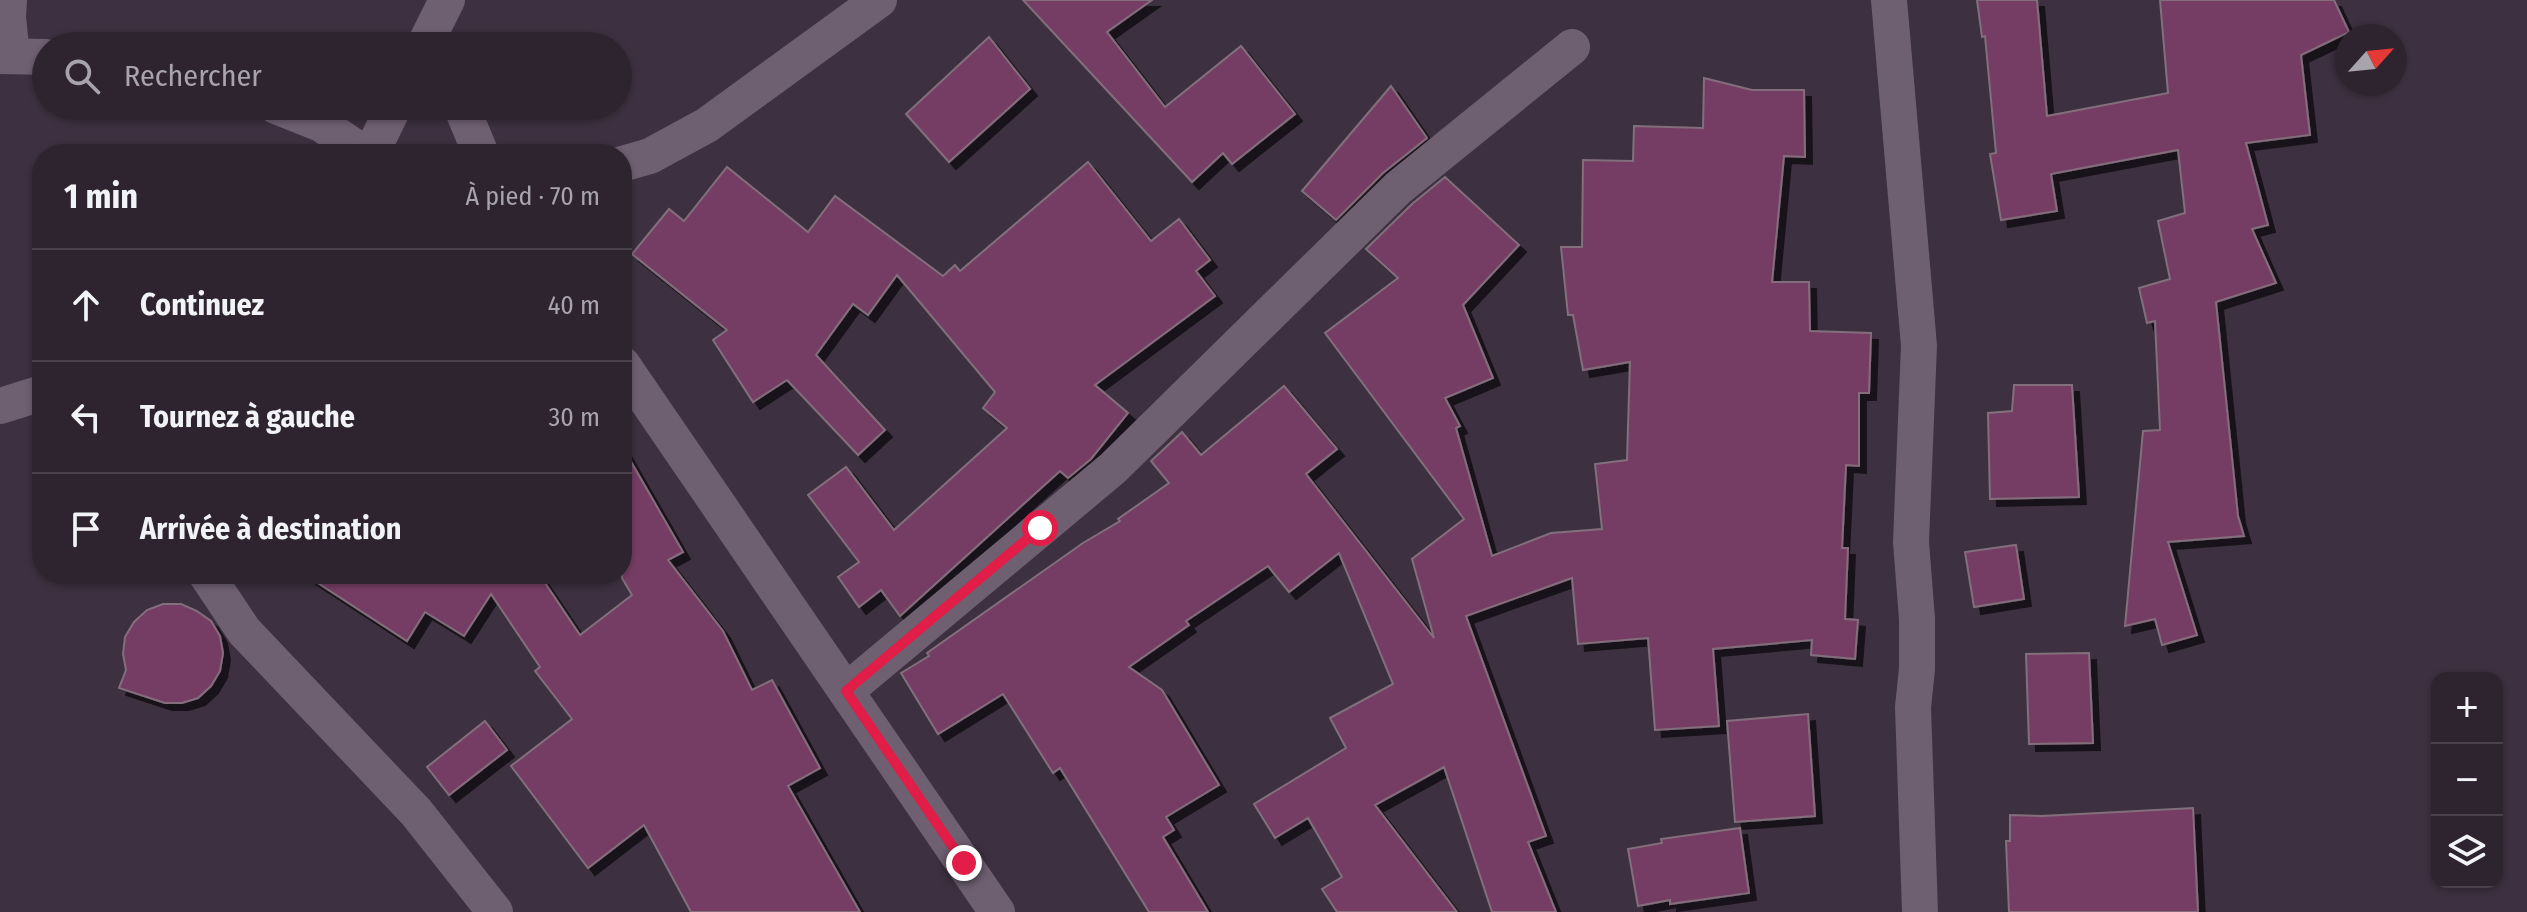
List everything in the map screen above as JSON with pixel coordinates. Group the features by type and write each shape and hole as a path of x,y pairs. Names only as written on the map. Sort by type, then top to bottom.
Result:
{"street":[{"path":"9,0 8,17 19,56"},
{"path":"434,32 447,0"},
{"path":"632,161 650,156 707,125 879,0"},
{"path":"1889,0 1919,346 1911,542 1917,619 1913,707 1920,912"},
{"path":"846,691 1113,468 1398,188 1572,47"},
{"path":"311,120 352,144"},
{"path":"373,144 386,120"},
{"path":"467,120 477,144"},
{"path":"632,379 997,912"},
{"path":"0,406 32,396"},
{"path":"213,584 244,631 416,812 495,912"}],"building":[{"path":"1023,0 1152,0 1107,32 1165,107 1241,46 1295,114 1232,164 1223,153 1192,182"},
{"path":"1977,0 2037,0 2047,116 2168,93 2160,0 2334,0 2345,24 2335,24 2335,39 2301,55 2310,135 2246,143 2268,225 2252,229 2276,283 2216,302 2238,516 2244,536 2168,542 2197,635 2162,645 2155,619 2125,626 2143,431 2160,430 2155,321 2147,323 2139,288 2170,279 2158,221 2185,213 2178,150 2051,174 2057,211 2001,220 1990,154 1996,153 1985,36 1982,37"},
{"path":"989,37 1030,89 949,162 906,114"},
{"path":"1704,78 1752,90 1804,90 1805,157 1784,156 1772,282 1809,282 1810,331 1871,333 1869,393 1859,393 1859,466 1846,465 1842,548 1848,548 1845,619 1858,620 1855,659 1811,655 1812,640 1713,649 1719,726 1655,730 1648,638 1578,644 1572,578 1466,616 1546,836 1528,842 1556,912 1492,912 1444,767 1375,805 1457,912 1337,912 1322,889 1342,877 1308,818 1275,838 1254,804 1346,748 1330,718 1393,684 1339,553 1289,592 1268,566 1186,621 1189,625 1129,667 1162,690 1219,785 1166,817 1174,830 1163,837 1208,912 1149,912 1060,768 1053,773 1003,694 938,734 901,673 929,656 927,653 1083,543 1120,521 1118,519 1169,483 1151,461 1182,432 1201,455 1284,386 1337,449 1306,474 1434,638 1412,559 1464,519 1325,333 1398,278 1366,249 1445,177 1519,245 1463,305 1493,378 1445,398 1460,426 1456,428 1492,556 1551,533 1602,529 1595,464 1627,460 1630,362 1583,370 1573,315 1568,315 1561,247 1582,247 1583,160 1633,161 1634,126 1703,128"},
{"path":"1391,86 1427,138 1383,173 1336,220 1302,191"},
{"path":"1088,162 1151,241 1179,219 1210,260 1196,271 1215,296 1095,385 1128,413 1091,459 1068,478 1060,471 900,616 881,590 859,607 838,577 859,562 808,495 846,467 894,530 1007,428 983,408 995,392 897,275 868,315 853,304 816,355 885,430 858,455 787,380 753,402 713,340 727,330 632,254 669,209 684,221 727,167 808,232 835,196 943,276 955,265 960,271"},
{"path":"2014,385 2072,385 2079,497 1990,499 1988,413 2012,411"},
{"path":"632,463 683,552 668,560 723,631 752,690 772,680 820,768 788,786 860,912 691,912 644,825 588,868 511,766 572,719 535,671 540,667 491,594 464,636 425,612 407,641 319,584 546,584 580,635 632,595 626,584 632,584"},
{"path":"2016,545 2024,599 1974,607 1965,552"},
{"path":"163,604 181,604 197,611 211,621 220,636 223,653 220,671 211,686 198,698 182,703 165,703 119,688 126,670 123,654 125,637 134,622 147,610"},
{"path":"2089,653 2093,743 2029,744 2026,654"},
{"path":"1808,714 1815,816 1735,822 1727,721"},
{"path":"485,721 507,750 449,795 427,767"},
{"path":"2193,808 2198,912 2009,912 2006,841 2010,841 2010,815"},
{"path":"1740,828 1749,893 1638,906 1628,849 1662,843 1661,839"}],"route":[{"path":"964,863 846,691 1040,528"}]}
